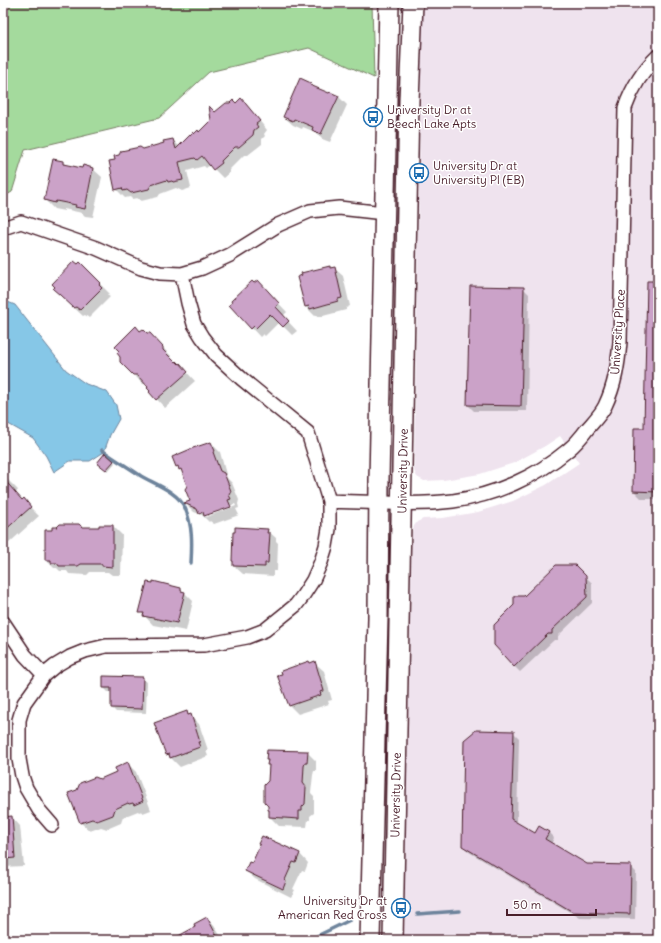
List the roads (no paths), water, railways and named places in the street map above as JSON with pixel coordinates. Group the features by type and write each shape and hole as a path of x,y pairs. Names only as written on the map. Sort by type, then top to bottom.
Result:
{"main road":[{"name":"University Drive","path":"370,940 378,618 384,213 389,3"},
{"name":"University Drive","path":"393,940 410,86 413,3"}],"street":[{"name":"University Place","path":"329,501 426,503 486,494 535,473 568,450 577,442 604,408 613,385 620,342 625,108 630,94 640,75 658,56"},
{"path":"3,228 21,222 89,245 141,268 160,273 182,274 202,268 230,255 278,225 310,212 339,208 384,213"},
{"path":"52,825 26,788 19,759 18,720 24,703 44,675 55,666 70,658 85,651 106,646 204,645 247,637 265,630 296,605 313,580 326,546 329,529 329,501 308,433 242,380 216,356 194,324 182,274"},
{"path":"3,622 25,655 44,675"}],"water":[{"path":"3,300 15,305 66,370 86,384 107,392 116,405 119,419 110,435 104,452 90,461 70,461 54,472 46,456 33,438 3,421"}],"waterway":[{"path":"102,450 141,476 172,493 182,502 188,515 191,529 191,563"},
{"path":"417,914 460,911"},
{"path":"312,940 317,936 350,920"}],"place":[{"name":"University Dr at Beech Lake Apts","path":"373,117"},
{"name":"University Dr at University Pl (EB)","path":"419,173"},
{"name":"University Dr at American Red Cross","path":"401,908"}]}
